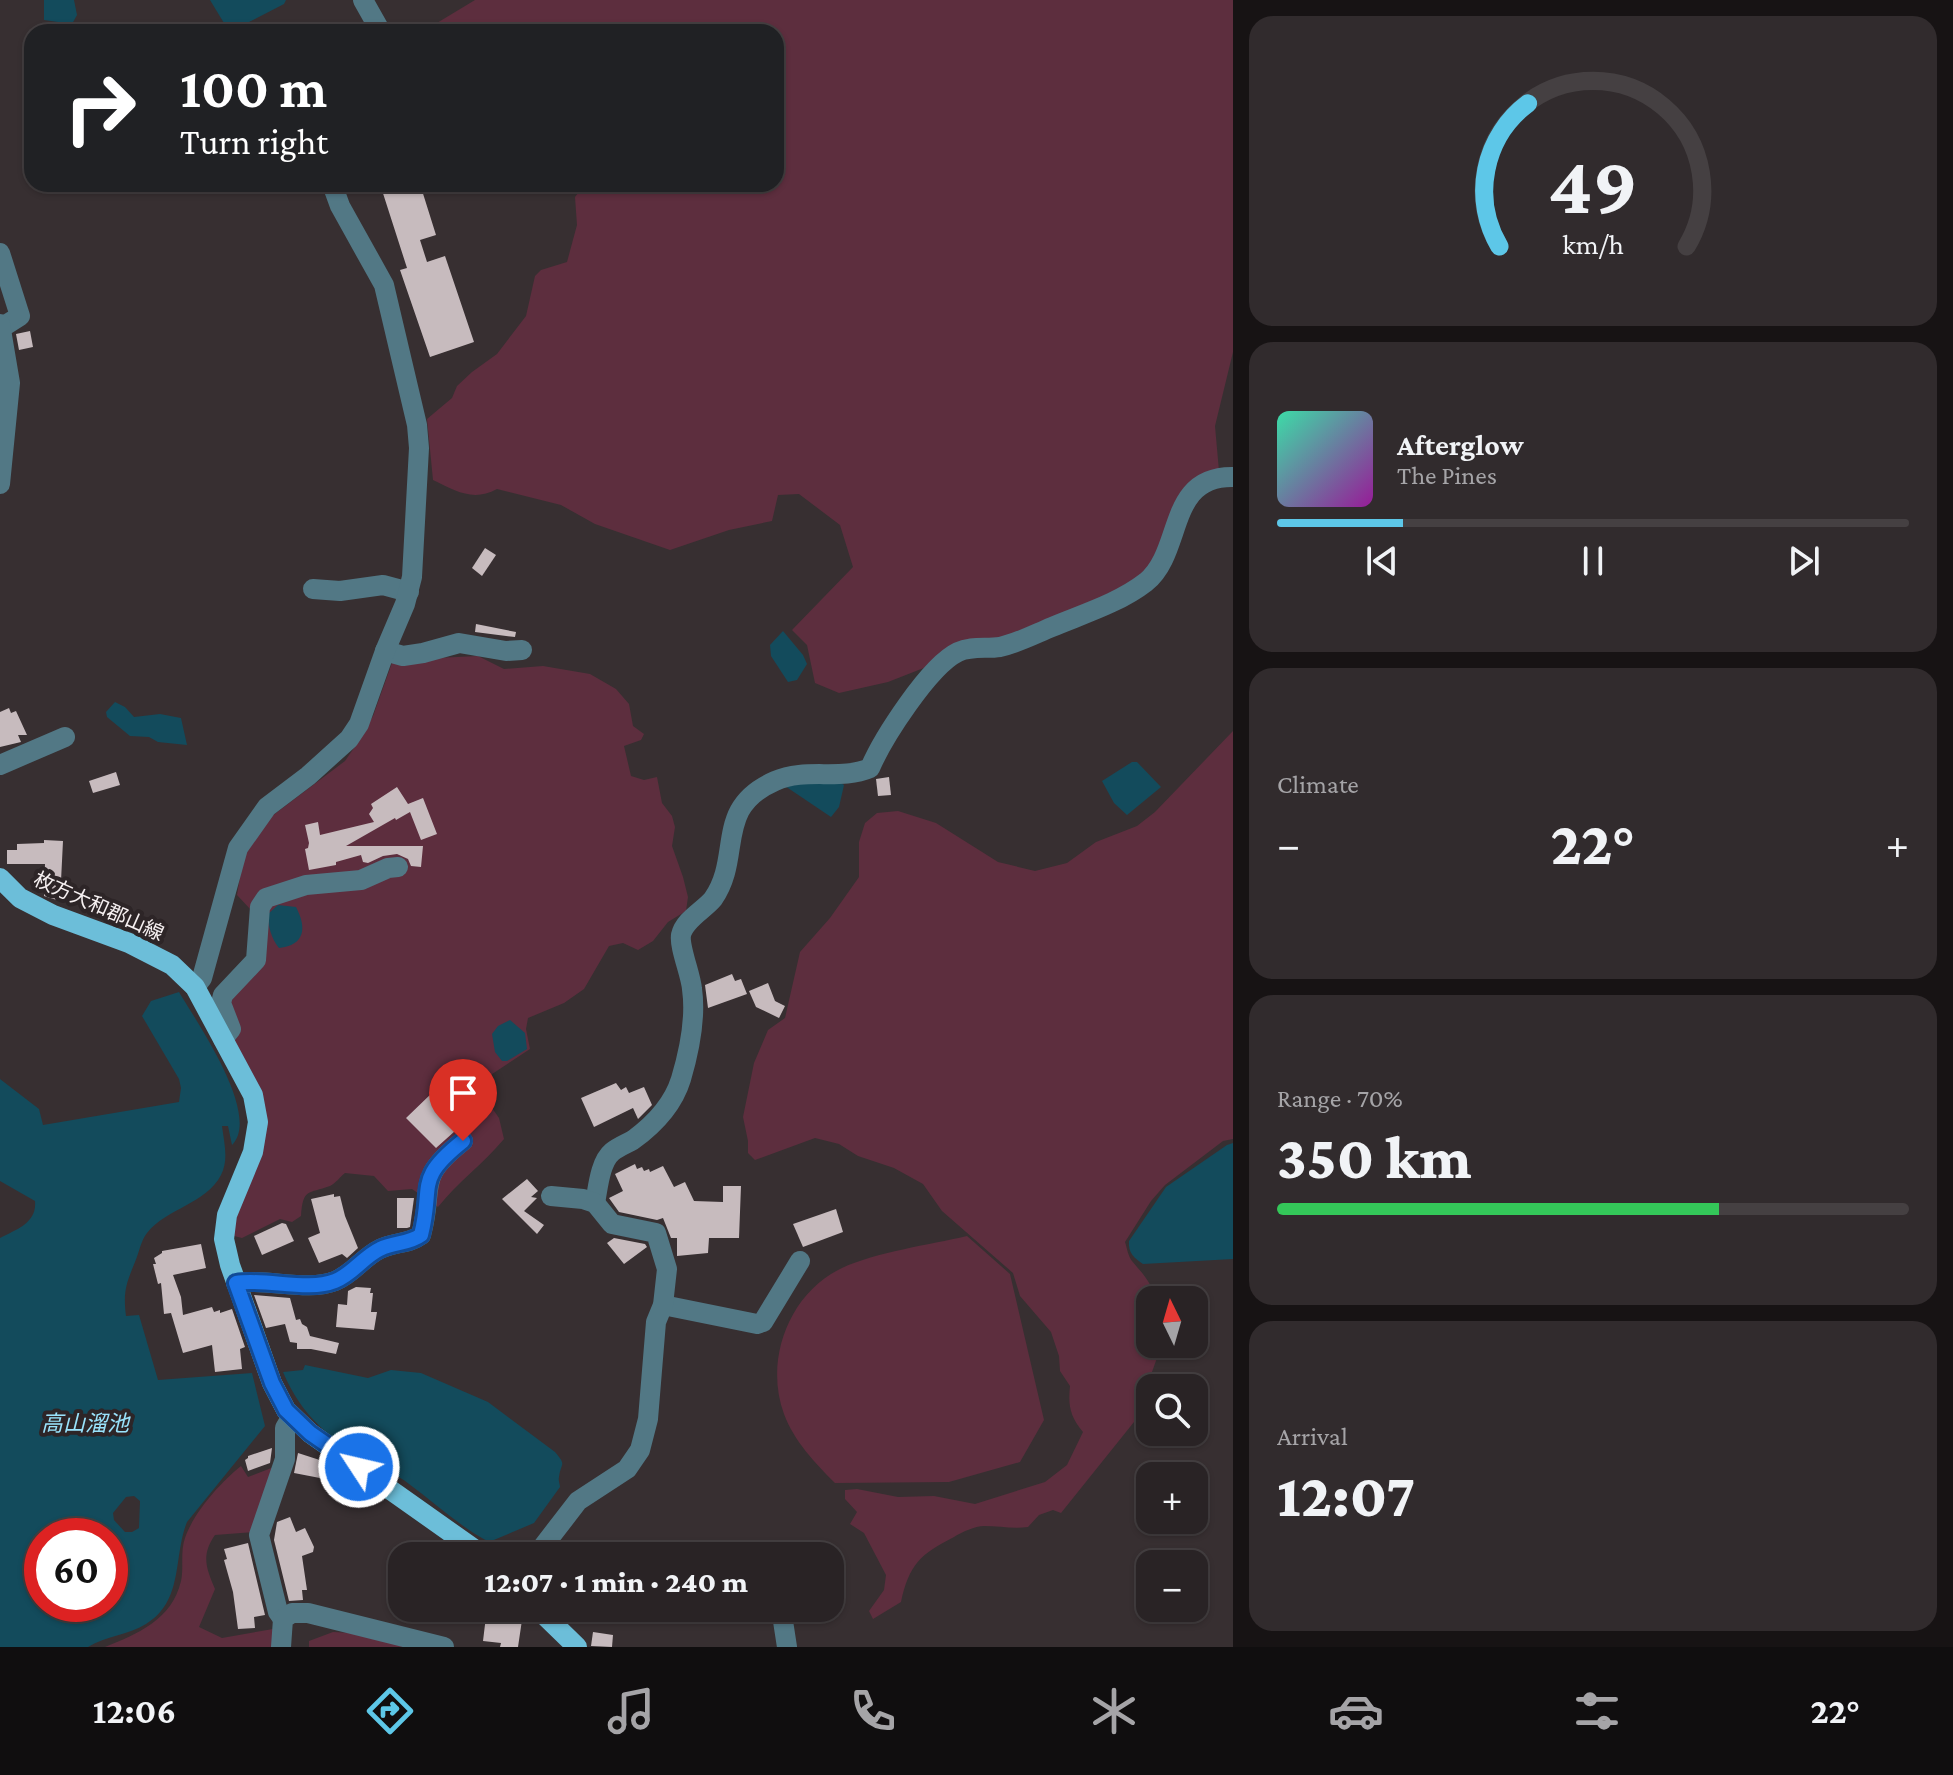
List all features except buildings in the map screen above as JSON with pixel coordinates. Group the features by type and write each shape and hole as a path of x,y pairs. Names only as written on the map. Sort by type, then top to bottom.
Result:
{"main road":[{"name":"枚方大和郡山線","path":"0,878 20,898 53,915 129,943 172,965 195,987 253,1095 258,1122 253,1152 227,1215 224,1239 236,1283 272,1383 286,1410 310,1433 464,1542"},
{"path":"551,1622 577,1647"}],"street":[{"path":"363,0 376,24"},
{"path":"195,987 202,978 238,848 267,807 308,776 349,739 359,724 412,577 418,479 417,425 384,285 335,192"},
{"path":"0,253 20,316 1,326 10,383 0,484"},
{"path":"595,1203 601,1172 610,1153 633,1140 657,1120 671,1103 681,1080 692,1018 693,990 680,937 714,898 724,872 735,817 745,801 775,780 796,775 856,774 870,768 881,742 945,661 960,651 999,647 1023,639 1129,594 1149,580 1159,566 1187,497 1211,482 1233,477"},
{"path":"313,589 340,591 383,585 409,592"},
{"path":"385,651 403,656 459,643 506,651 522,650"},
{"path":"0,765 65,737"},
{"path":"223,1039 231,1029 221,1003 223,995 256,960 260,907 266,898 306,885 361,880 398,867"},
{"path":"236,1283 254,1280 331,1283 349,1274 379,1249 414,1241 421,1235 424,1226 430,1175 440,1159 463,1141"},
{"path":"546,1542 578,1501 627,1469 640,1450 648,1419 656,1322 663,1305 667,1269 656,1233 644,1228 612,1224 595,1203 551,1196"},
{"path":"663,1305 757,1324 763,1322 800,1261"},
{"path":"281,1647 283,1619 278,1612 259,1535 285,1459 285,1428 292,1416"},
{"path":"283,1619 292,1613 308,1613 444,1647"},
{"path":"783,1622 787,1647"}],"shaded area":[{"path":"475,0 1233,0 1233,352 1215,426 1219,471 1147,576 1120,591 888,682 839,693 815,683 807,645 792,630 853,567 840,525 799,494 778,495 772,521 729,530 670,550 595,524 561,505 497,489 480,495 465,494 433,480 427,419 452,398 457,386 472,372 497,354 526,316 535,276 541,270 567,262 577,225 575,197 579,192 784,192 784,24 435,24"},
{"path":"478,656 504,669 543,666 590,674 616,689 629,704 633,726 644,734 641,740 624,746 631,776 644,780 657,777 662,803 672,816 675,827 672,846 688,897 686,911 668,922 653,941 638,950 623,943 609,946 584,989 564,1003 528,1018 526,1029 530,1049 486,1078 483,1095 499,1118 504,1139 438,1207 412,1189 388,1191 374,1176 345,1173 330,1186 305,1196 301,1216 292,1222 280,1219 242,1238 234,1236 233,1224 263,1147 234,1040 229,1002 254,971 251,910 237,895 243,858 268,819 345,761 373,716 393,660"},
{"path":"1233,731 1233,1139 1223,1141 1165,1185 1125,1242 1131,1259 1150,1286 1136,1286 1136,1358 1157,1358 1151,1374 1136,1374 1134,1422 1061,1513 1053,1510 1039,1515 1028,1527 977,1527 942,1543 924,1555 912,1570 901,1602 873,1619 869,1611 884,1590 886,1575 864,1533 850,1524 857,1512 845,1499 845,1490 857,1489 898,1497 934,1496 975,1504 1045,1482 1067,1465 1083,1432 1071,1410 1070,1386 1060,1371 1051,1332 1020,1296 1013,1273 942,1211 923,1184 894,1168 858,1156 839,1144 815,1138 755,1160 748,1153 743,1117 754,1063 768,1030 785,1018 800,952 830,918 859,877 859,842 865,823 877,813 898,811 936,823 998,862 1035,871 1067,863 1096,842 1137,826 1155,812"},
{"path":"967,1236 1010,1274 1044,1420 1020,1462 949,1482 835,1483 793,1433 779,1393 777,1372 780,1351 795,1311 823,1279 842,1268 886,1253"},
{"path":"279,1465 254,1532 215,1535 211,1542 206,1562 215,1589 199,1627 222,1638 273,1629 274,1647 105,1647 141,1631 170,1606 181,1581 184,1543 189,1528 201,1508 225,1481 241,1466 248,1477"},
{"path":"333,1632 352,1633 411,1647 309,1647 309,1641"}],"water":[{"path":"44,0 74,0 77,15 72,24 44,20"},
{"path":"210,0 286,0 284,4 249,22 225,24"},
{"path":"783,631 807,664 797,680 788,682 771,656 770,645"},
{"path":"115,702 134,717 160,714 181,718 187,745 130,736 107,717 106,712"},
{"path":"1137,762 1161,787 1127,815 1114,803 1102,781"},
{"path":"789,784 844,785 839,807 831,817 785,786"},
{"path":"278,905 296,907 302,922 299,939 279,948 270,932 268,914"},
{"name":"高山溜池","path":"179,992 211,1045 233,1091 239,1113 239,1131 232,1145 228,1126 222,1126 225,1163 214,1185 196,1200 165,1217 145,1236 126,1288 126,1316 139,1315 158,1380 252,1373 265,1426 187,1522 172,1591 158,1614 139,1628 88,1647 0,1647 0,1238 29,1220 35,1209 35,1201 0,1181 0,1079 39,1109 43,1125 179,1102 179,1079 142,1016 151,1001"},
{"path":"510,1020 525,1033 527,1049 502,1061 495,1052 492,1034 498,1026"},
{"path":"1233,1143 1233,1259 1143,1264 1137,1260 1131,1252 1129,1241 1166,1187"},
{"path":"305,1365 368,1378 391,1370 421,1373 488,1402 555,1452 562,1462 560,1487 534,1523 489,1542 405,1481 343,1445 319,1425 299,1402 283,1372 303,1370"}],"route":[{"path":"359,1467 310,1433 286,1410 272,1383 236,1283 254,1280 331,1283 349,1274 379,1249 414,1241 421,1235 424,1226 430,1175 440,1159 463,1141"}]}
